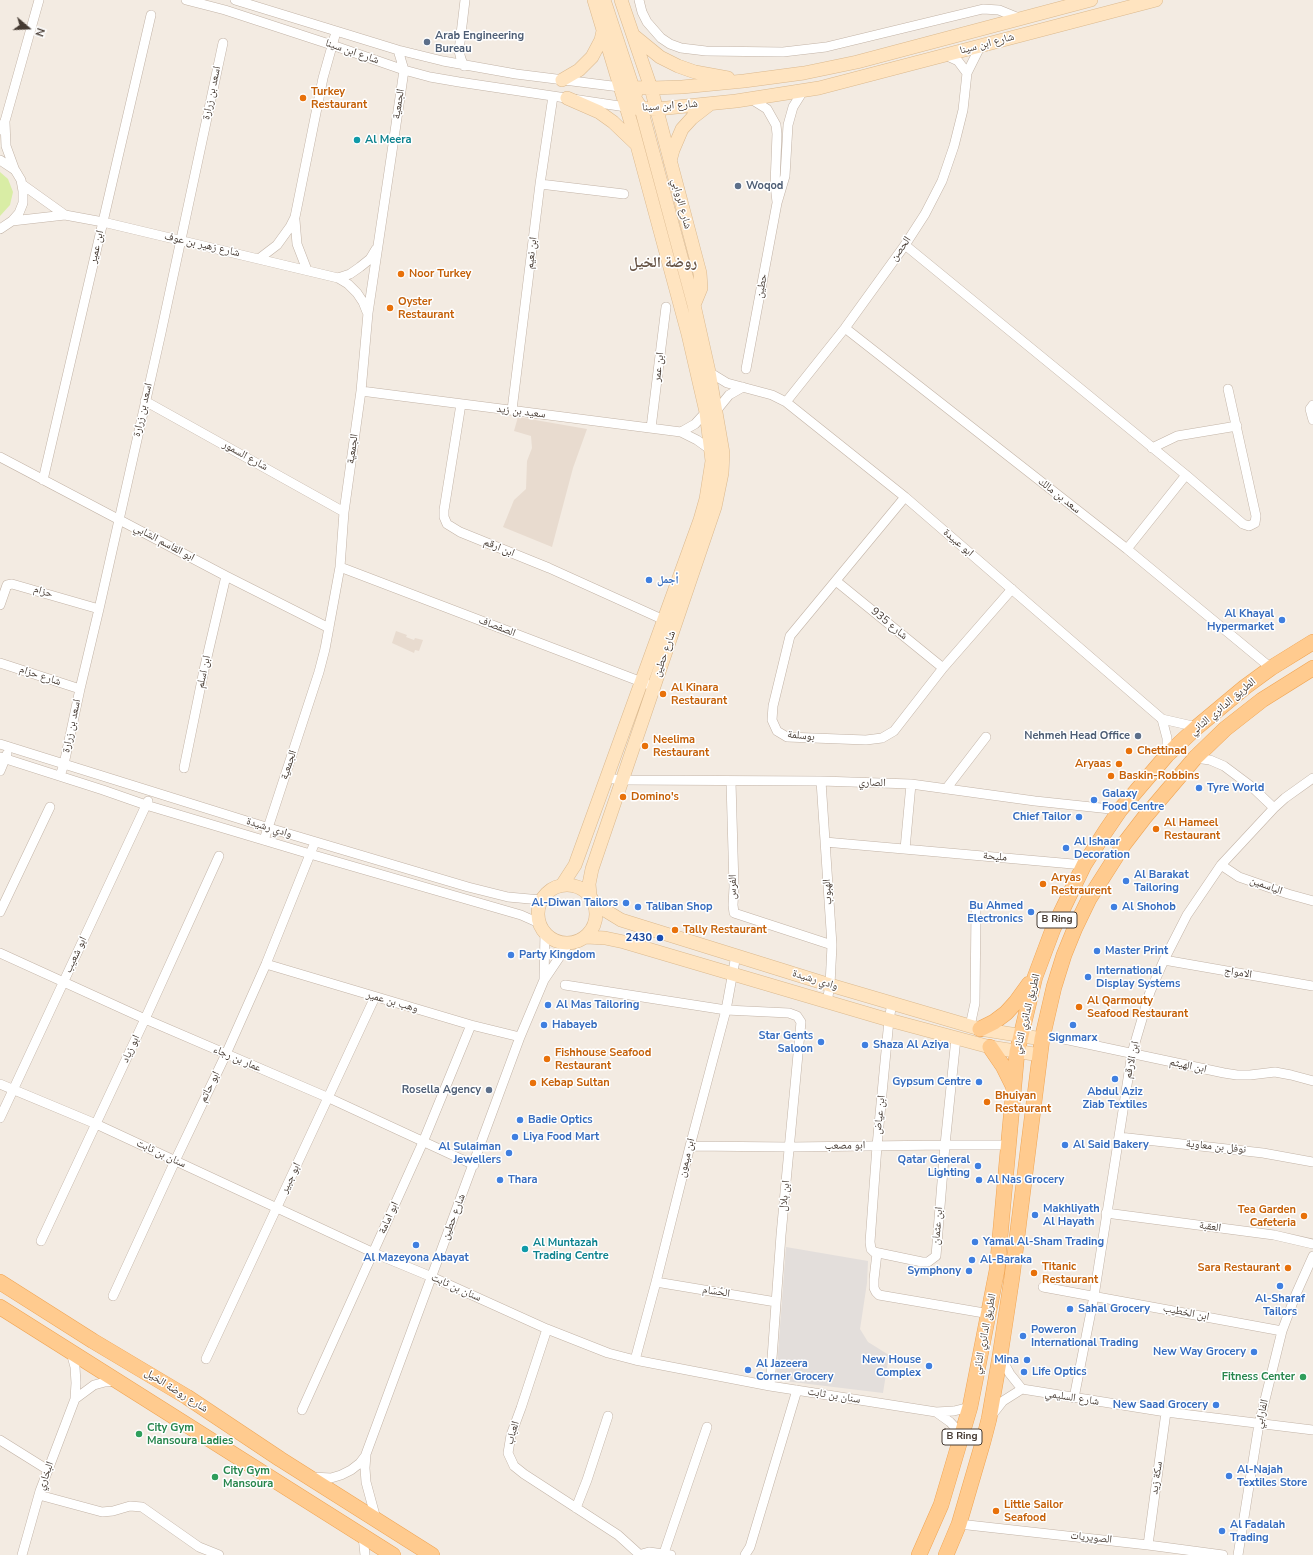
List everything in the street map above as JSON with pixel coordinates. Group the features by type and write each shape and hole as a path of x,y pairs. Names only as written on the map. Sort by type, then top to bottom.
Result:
{"main road":[{"name":"الطريق الدائري الثاني","path":"918,1555 941,1504 970,1407 990,1314 997,1270 1016,1052 1035,977 1053,929 1084,865 1120,810 1167,755 1197,726 1271,668 1313,642"},
{"name":"الطريق الدائري الثاني","path":"946,1555 959,1524 984,1442 989,1419 1013,1270 1042,1039 1054,987 1064,955 1085,906 1134,830 1196,758 1225,729 1262,700 1313,668"},
{"path":"975,1027 994,1022 1006,1013 1035,977"},
{"path":"990,1047 1003,1066 1013,1087"},
{"name":"شارع روضة الخيل","path":"0,1282 93,1341 187,1397 280,1459 432,1555"},
{"name":"شارع روضة الخيل","path":"0,1307 393,1555"}],"street":[{"path":"0,130 5,121 39,0"},
{"name":"شارع ابن سينا","path":"186,0 225,10 404,70 459,82 641,108 657,108 751,99 803,91 846,82 981,45 1156,0"},
{"name":"شارع ابن سينا","path":"235,0 398,50 464,66 562,80 626,87 651,88 744,81 804,73 856,62 1091,0"},
{"path":"464,66 460,52 465,0"},
{"path":"594,0 603,31 626,87 641,108 694,305 709,372 711,450"},
{"path":"604,0 626,87 626,107 711,412"},
{"name":"شارع الروابي","path":"621,0 657,108 700,273 701,288 694,305"},
{"name":"شارع ابن سينا","path":"639,0 642,12 647,22 657,34 670,44 681,48 706,51 797,51 840,45 983,9 999,10 1020,19"},
{"name":"ابن عمير","path":"44,480 151,15"},
{"path":"562,80 579,70 592,57 603,31"},
{"path":"260,258 277,245 290,227 295,217 324,78 336,32"},
{"path":"633,35 660,57 678,66 695,72 744,81"},
{"name":"اسعد بن زرارة","path":"60,776 99,609 223,44"},
{"name":"الحصن","path":"786,402 844,328 905,245 934,197 948,163 963,110 968,73 981,45"},
{"name":"الجمعية","path":"264,840 319,672 340,567 344,512 361,391 368,313 404,70 398,50"},
{"path":"945,55 958,61 968,73"},
{"path":"626,87 643,101 657,108"},
{"name":"حطين","path":"746,369 777,202 785,176 788,125 790,116 798,98 803,91"},
{"name":"ابن نعيم","path":"512,410 540,184 554,96"},
{"path":"568,98 599,112 614,122 638,146"},
{"name":"حطين","path":"751,99 766,109 776,125 778,134 775,185 777,202"},
{"path":"670,162 673,150 682,130 692,118 712,103"},
{"path":"0,229 12,221 19,212 22,203 22,185 6,146 5,121"},
{"path":"0,160 15,170"},
{"path":"540,184 624,194"},
{"name":"شارع زهير بن عوف","path":"22,185 65,215"},
{"name":"شارع زهير بن عوف","path":"12,221 65,215 103,222 260,258 338,278 357,292 368,313"},
{"path":"295,217 297,244 307,270"},
{"path":"905,245 1186,475 1246,526 1253,526 1256,516 1228,389"},
{"path":"338,278 350,274 360,267 370,259 377,249"},
{"name":"ابن عمر","path":"651,428 666,307"},
{"name":"سعد بن مالك","path":"844,328 1127,549 1271,668"},
{"name":"ابو عبيدة","path":"709,372 727,383 772,395 786,402 905,497 1162,719 1197,726"},
{"path":"681,432 711,412 729,395 743,387"},
{"name":"سعيد بن زيد","path":"361,391 681,432 697,440 711,450"},
{"name":"شارع السمور","path":"145,401 344,512"},
{"name":"ابن ارقم","path":"461,404 444,510 444,517 447,524 460,532 549,568 664,620"},
{"path":"1313,405 1310,409 1313,420"},
{"name":"شارع حطين","path":"562,885 575,865 607,778 648,685 715,507 722,473 723,453 711,412"},
{"path":"1152,448 1177,436 1237,426"},
{"name":"شارع حطين","path":"592,898 589,884 592,869 622,780 664,620 706,500 712,461 711,450"},
{"name":"ابو القاسم الشابي","path":"0,456 226,576 329,628"},
{"path":"1127,549 1186,475"},
{"name":"بوسلمة","path":"905,497 790,636 773,706 772,720 777,731 787,737 866,740 882,738 894,731 943,668 1012,588"},
{"name":"الصفصاف","path":"340,567 648,685"},
{"name":"ابن اسلم","path":"184,768 204,670 226,576"},
{"name":"شارع 935","path":"836,581 943,668"},
{"name":"حزام","path":"0,604 7,585 12,584 99,609"},
{"name":"شارع حزام","path":"0,663 80,689"},
{"path":"1162,719 1167,738 1167,755"},
{"path":"946,789 986,737"},
{"name":"وادي رشيدة","path":"0,744 314,842 489,893 525,899 542,900"},
{"path":"0,771 3,758 10,747"},
{"name":"وادي رشيدة","path":"3,758 146,805 510,912 542,928"},
{"path":"1196,758 1210,760 1224,766 1252,787 1274,808"},
{"name":"الصاري","path":"607,778 622,780 731,782 821,781 910,784 1035,801 1120,810"},
{"name":"ابن الارقم","path":"1074,1398 1094,1296 1132,1053 1150,992 1164,960 1187,915 1221,865 1274,808 1285,798 1313,778"},
{"name":"الهبوب","path":"821,781 832,945 828,1002"},
{"name":"الفرس","path":"731,782 734,913 832,945"},
{"path":"905,849 910,784"},
{"name":"ابو شعيب","path":"0,1118 152,792"},
{"path":"0,912 50,807"},
{"name":"ابو حاتم","path":"113,1296 226,1054 266,964 314,842"},
{"name":"مليحة","path":"825,842 1084,865"},
{"name":"ابو زياد","path":"41,1241 145,1019 219,856"},
{"name":"الياسمين","path":"1221,865 1239,877 1313,901"},
{"path":"562,885 575,885 586,890 592,898 597,909 596,921 591,932 586,937 569,944 564,943 553,940 542,928 538,911 542,900 549,891 562,885"},
{"name":"وادي رشيدة","path":"592,898 603,909 621,920 830,985 975,1027 1042,1039"},
{"path":"975,1027 976,909"},
{"name":"شارع حطين","path":"542,928 544,980"},
{"name":"وادي رشيدة","path":"586,937 605,938 624,942 889,1020 990,1047 1040,1055"},
{"name":"شارع حطين","path":"308,1476 331,1478 341,1475 360,1463 366,1454 520,1037 544,980 569,944"},
{"name":"عمار بن رجاء","path":"0,953 145,1019 329,1098 474,1165"},
{"name":"ابن ميمون","path":"635,1360 726,1010 736,955"},
{"name":"الامواج","path":"1164,960 1313,986"},
{"name":"وهب بن عمير","path":"266,964 471,1025 520,1037"},
{"path":"565,985 726,1010"},
{"name":"ابو جبير","path":"206,1359 375,997"},
{"name":"ابن عياض","path":"877,1253 872,1249 870,1242 877,1146 889,1020 892,1003"},
{"name":"ابن بلال","path":"726,1010 789,1013 797,1016 801,1029 776,1302 770,1386"},
{"name":"ابو امامة","path":"302,1410 423,1142 471,1025"},
{"name":"ابن عثمان","path":"877,1253 922,1262 928,1262 936,1256 956,1038"},
{"name":"ابن الهيثم","path":"1064,1039 1237,1076 1275,1072 1313,1081"},
{"name":"سنان بن ثابت","path":"0,1084 96,1124 276,1209 547,1329 589,1346 635,1360 770,1386 936,1412 954,1411 970,1407"},
{"name":"نوفل بن معاوية","path":"1119,1137 1263,1153 1313,1162"},
{"name":"ابو مصعب","path":"690,1146 790,1147 1001,1145"},
{"name":"العقبة","path":"1106,1213 1274,1236 1313,1244"},
{"path":"877,1253 874,1288 879,1295 990,1314"},
{"name":"الفارابي","path":"1238,1555 1259,1424 1282,1331 1313,1256"},
{"name":"الحُسَام","path":"656,1282 776,1302"},
{"name":"ابن الخطيب","path":"1044,1287 1282,1331"},
{"name":"العباب","path":"547,1329 511,1435 508,1453 514,1466 524,1474 618,1535 639,1555"},
{"name":"البخاري","path":"22,1555 40,1493 75,1399 75,1367 70,1352"},
{"path":"989,1419 1004,1401 1022,1389 1010,1374 1000,1356"},
{"path":"75,1399 94,1385 117,1381"},
{"name":"شارع السليمي","path":"1022,1389 1166,1412 1313,1430"},
{"path":"745,1555 750,1547 797,1390"},
{"name":"سنان بن ثابت","path":"936,1412 950,1422 962,1435"},
{"name":"سكة زيد","path":"1148,1545 1166,1412"},
{"path":"576,1508 608,1416"},
{"path":"639,1555 649,1552 668,1554 707,1427"},
{"path":"0,1440 48,1470"},
{"name":"شارع حطين","path":"366,1454 366,1482 376,1519"},
{"path":"40,1493 69,1504 76,1504 102,1512 113,1511 130,1506 142,1507 199,1546 219,1555"},
{"name":"الصويريات","path":"959,1524 1223,1555"},
{"path":"363,1536 365,1555"}],"shaded area":[{"path":"518,417 587,429 573,468 552,547 503,527 514,500 526,489 527,461 532,448 531,436 514,431"},
{"path":"396,631 407,635 406,637 414,640 415,638 423,640 419,651 415,650 414,653 392,643"},
{"path":"786,1247 868,1261 867,1283 860,1329 868,1342 889,1355 883,1393 776,1380"}],"green space":[{"path":"0,172 8,179 13,192 10,205 0,216"}],"place":[{"name":"Arab Engineering Bureau","path":"427,42"},
{"name":"Turkey Restaurant","path":"303,98"},
{"name":"Al Meera","path":"357,140"},
{"name":"Woqod","path":"738,186"},
{"name":"Noor Turkey","path":"401,274"},
{"name":"Oyster Restaurant","path":"390,308"},
{"name":"أجمل","path":"649,580"},
{"name":"Al Khayal Hypermarket","path":"1282,620"},
{"name":"Al Kinara Restaurant","path":"663,694"},
{"name":"Nehmeh Head Office","path":"1138,736"},
{"name":"Neelima Restaurant","path":"645,746"},
{"name":"Chettinad","path":"1129,751"},
{"name":"Aryaas","path":"1119,764"},
{"name":"Baskin-Robbins","path":"1111,776"},
{"name":"Tyre World","path":"1199,788"},
{"name":"Domino's","path":"623,797"},
{"name":"Galaxy Food Centre","path":"1094,800"},
{"name":"Chief Tailor","path":"1079,817"},
{"name":"Al Hameel Restaurant","path":"1156,829"},
{"name":"Al Ishaar Decoration","path":"1066,848"},
{"name":"Al Barakat Tailoring","path":"1126,881"},
{"name":"Aryas Restraurent","path":"1043,884"},
{"name":"Al-Diwan Tailors","path":"626,903"},
{"name":"Taliban Shop","path":"638,907"},
{"name":"Al Shohob","path":"1114,907"},
{"name":"Bu Ahmed Electronics","path":"1031,912"},
{"name":"Tally Restaurant","path":"675,930"},
{"name":"2430","path":"660,938"},
{"name":"Master Print","path":"1097,951"},
{"name":"Party Kingdom","path":"511,955"},
{"name":"International Display Systems","path":"1088,977"},
{"name":"Al Mas Tailoring","path":"548,1005"},
{"name":"Al Qarmouty Seafood Restaurant","path":"1079,1007"},
{"name":"Habayeb","path":"544,1025"},
{"name":"Signmarx","path":"1073,1025"},
{"name":"Star Gents Saloon","path":"821,1042"},
{"name":"Shaza Al Aziya","path":"865,1045"},
{"name":"Fishhouse Seafood Restaurant","path":"547,1059"},
{"name":"Abdul Aziz Ziab Textiles","path":"1115,1079"},
{"name":"Gypsum Centre","path":"979,1082"},
{"name":"Kebap Sultan","path":"533,1083"},
{"name":"Rosella Agency","path":"489,1090"},
{"name":"Bhuiyan Restaurant","path":"987,1102"},
{"name":"Badie Optics","path":"520,1120"},
{"name":"Liya Food Mart","path":"515,1137"},
{"name":"Al Said Bakery","path":"1065,1145"},
{"name":"Al Sulaiman Jewellers","path":"509,1153"},
{"name":"Qatar General Lighting","path":"978,1166"},
{"name":"Thara","path":"500,1180"},
{"name":"Al Nas Grocery","path":"979,1180"},
{"name":"Makhliyath Al Hayath","path":"1035,1215"},
{"name":"Tea Garden Cafeteria","path":"1304,1216"},
{"name":"Yamal Al-Sham Trading","path":"975,1242"},
{"name":"Al Mazeyona Abayat","path":"416,1245"},
{"name":"Al Muntazah Trading Centre","path":"525,1249"},
{"name":"Al-Baraka","path":"972,1260"},
{"name":"Sara Restaurant","path":"1288,1268"},
{"name":"Symphony","path":"969,1271"},
{"name":"Titanic Restaurant","path":"1034,1273"},
{"name":"Al-Sharaf Tailors","path":"1280,1286"},
{"name":"Sahal Grocery","path":"1070,1309"},
{"name":"Poweron International Trading","path":"1023,1336"},
{"name":"New Way Grocery","path":"1254,1352"},
{"name":"Mina","path":"1027,1360"},
{"name":"New House Complex","path":"929,1366"},
{"name":"Al Jazeera Corner Grocery","path":"748,1370"},
{"name":"Life Optics","path":"1024,1372"},
{"name":"Fitness Center","path":"1303,1377"},
{"name":"New Saad Grocery","path":"1216,1405"},
{"name":"City Gym Mansoura Ladies","path":"139,1434"},
{"name":"Al-Najah Textiles Store","path":"1229,1476"},
{"name":"City Gym Mansoura","path":"215,1477"},
{"name":"Little Sailor Seafood","path":"996,1511"},
{"name":"Al Fadalah Trading","path":"1222,1531"}],"district":[{"name":"روضة الخيل","path":"663,263"}]}
